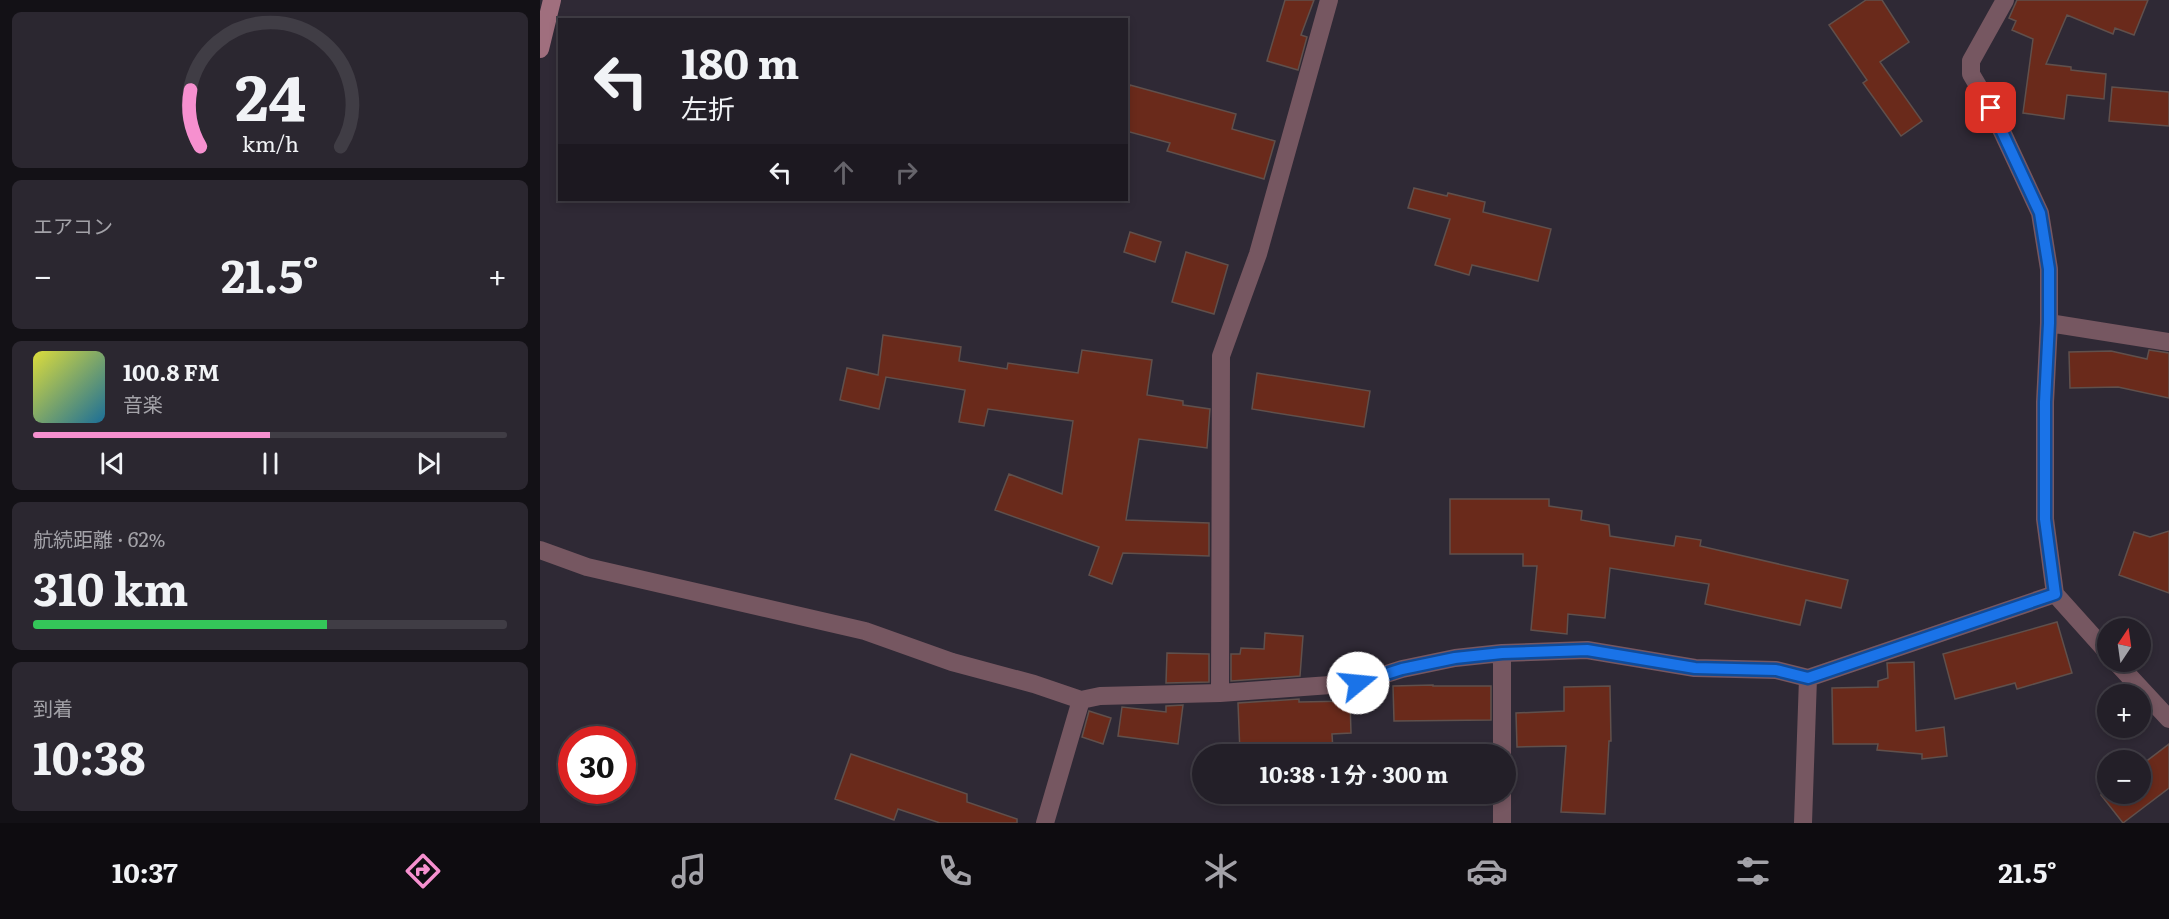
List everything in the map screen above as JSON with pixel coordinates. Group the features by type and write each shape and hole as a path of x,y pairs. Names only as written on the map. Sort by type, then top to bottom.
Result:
{"main road":[{"path":"540,49 552,0"}],"street":[{"path":"1220,693 1221,356 1258,254 1329,0"},
{"path":"2005,0 1971,60 1971,74 1991,108 2040,213 2049,269 2045,402 2045,519 2055,594 2097,641"},
{"path":"2049,323 2169,342"},
{"path":"540,550 587,567 865,632 952,662 1034,684 1082,700 1100,696 1220,693 1358,683 1402,669 1455,658 1502,653 1587,650 1695,668 1776,670 1808,678 2055,594"},
{"path":"1502,653 1502,744"},
{"path":"2125,672 2169,719"},
{"path":"1803,823 1808,678"},
{"path":"1045,823 1082,700"},
{"path":"1502,804 1502,823"}],"building":[{"path":"1285,0 1314,0 1301,35 1307,37 1298,70 1267,61"},
{"path":"1866,0 1882,0 1909,42 1880,62 1922,121 1901,136 1863,83 1867,80 1829,25"},
{"path":"2017,0 2148,0 2134,35 2115,28 2113,34 2067,15 2046,64 2071,67 2071,70 2106,74 2104,99 2067,95 2064,119 2023,113 2033,39 2012,30 2016,21 2009,18"},
{"path":"1130,85 1236,114 1232,129 1275,141 1264,179 1167,151 1170,143 1128,132"},
{"path":"2112,87 2169,92 2169,126 2109,121"},
{"path":"1414,188 1485,202 1483,212 1551,229 1538,281 1472,265 1469,275 1435,265 1450,219 1408,208"},
{"path":"1130,232 1161,242 1155,262 1124,252"},
{"path":"1186,252 1228,265 1214,314 1172,302"},
{"path":"883,335 961,347 959,361 1007,369 1008,363 1078,373 1082,350 1152,360 1147,395 1183,401 1183,405 1210,409 1207,448 1139,439 1126,520 1209,523 1209,556 1123,553 1112,584 1089,575 1099,547 995,510 1009,474 1062,494 1073,421 988,409 984,426 959,422 965,390 886,377 879,409 840,400 847,368 878,375"},
{"path":"2149,350 2169,353 2169,398 2118,387 2070,388 2069,352 2111,351 2147,359"},
{"path":"1257,373 1370,391 1364,427 1252,409"},
{"path":"1450,499 1549,499 1549,506 1582,511 1581,520 1609,525 1610,536 1674,546 1676,536 1701,540 1700,546 1848,580 1841,608 1806,600 1800,625 1705,604 1709,584 1610,568 1605,618 1568,614 1567,634 1531,630 1537,566 1523,566 1523,554 1450,554"},
{"path":"2169,531 2169,593 2119,575 2134,532 2150,537"},
{"path":"2057,622 2072,673 2017,689 2015,683 1955,699 1943,654"},
{"path":"1265,633 1303,636 1300,676 1231,681 1231,654 1240,654 1241,648 1264,649"},
{"path":"1167,653 1209,654 1209,682 1166,683"},
{"path":"1914,662 1916,731 1944,727 1947,756 1922,759 1922,754 1877,750 1878,744 1833,744 1832,688 1878,687 1878,681 1888,678 1887,663"},
{"path":"1393,686 1491,686 1491,720 1394,721"},
{"path":"1610,686 1611,741 1609,741 1605,814 1561,812 1566,746 1517,747 1516,713 1564,711 1564,687"},
{"path":"1299,699 1299,702 1350,701 1351,733 1332,734 1333,744 1240,744 1238,703"},
{"path":"1183,705 1178,744 1118,736 1122,707 1166,712 1166,706"},
{"path":"1089,711 1111,718 1103,744 1082,737"},
{"path":"2169,744 2169,788 2151,802 2151,758"},
{"path":"851,754 967,794 967,802 1017,819 1017,823 940,823 898,809 894,820 835,799"},
{"path":"2108,804 2148,804 2123,823"}],"route":[{"path":"1358,683 1402,669 1455,658 1502,653 1587,650 1695,668 1776,670 1808,678 2055,594 2045,519 2045,402 2049,269 2040,213 1991,108"}]}
